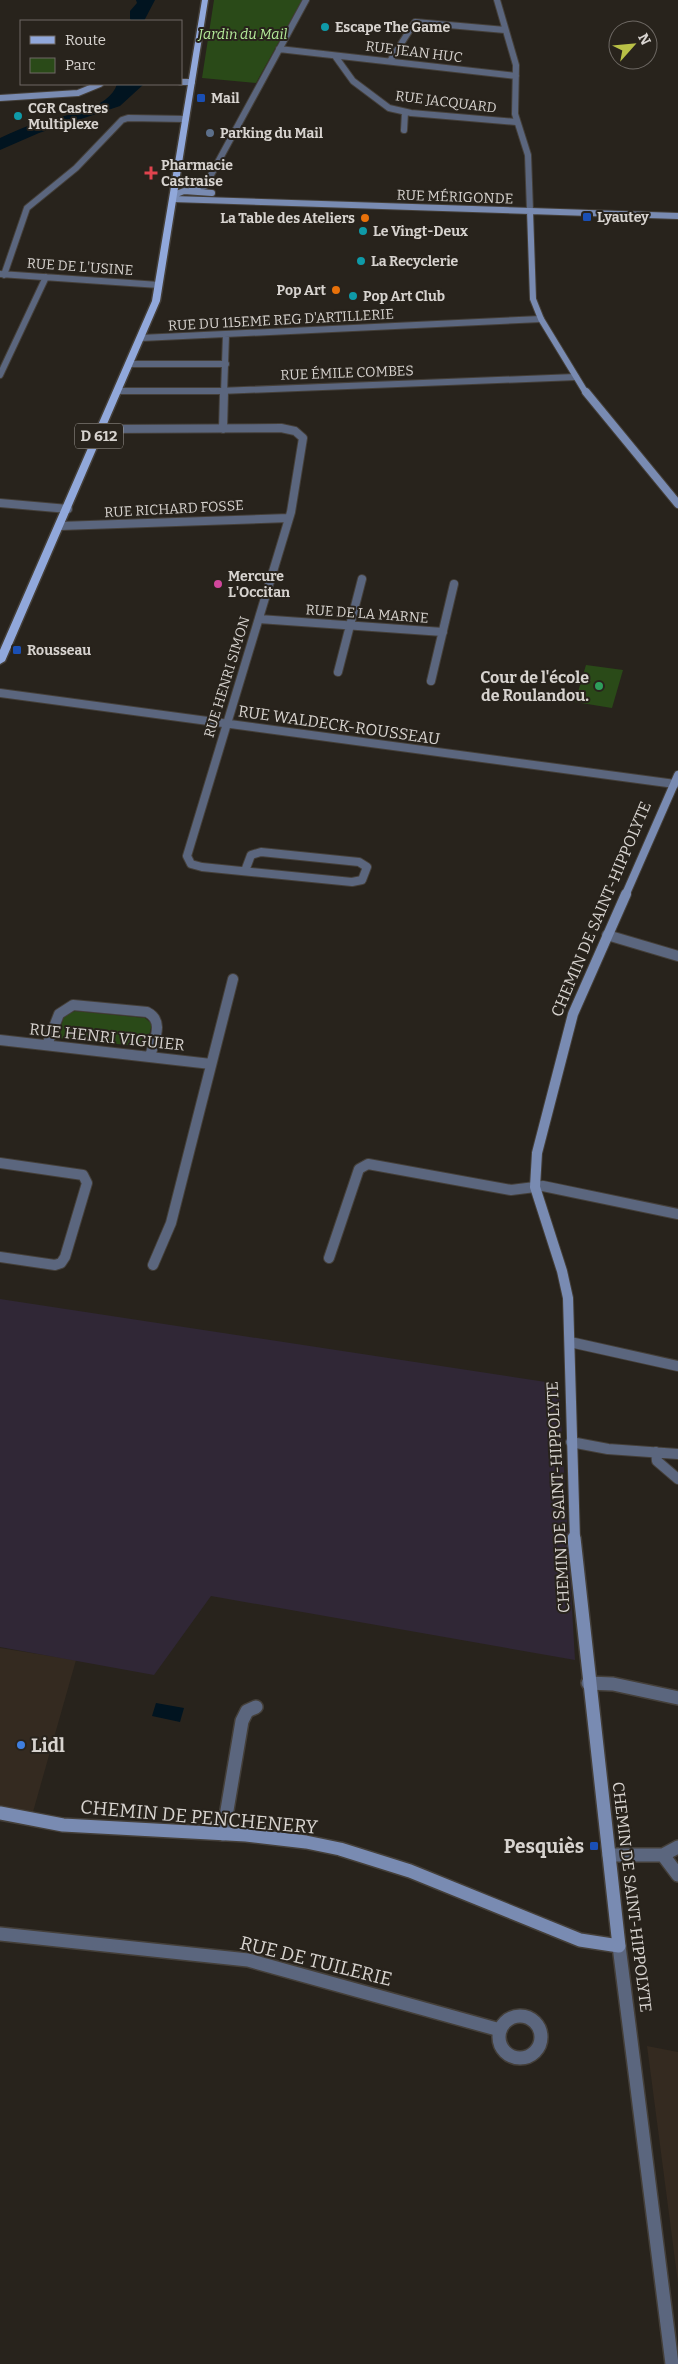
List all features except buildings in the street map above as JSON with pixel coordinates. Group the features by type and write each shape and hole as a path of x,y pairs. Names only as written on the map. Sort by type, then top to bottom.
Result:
{"main road":[{"name":"D 612","path":"0,661 68,509 153,310 177,178 205,0"}],"street":[{"path":"173,197 198,191 205,186 306,0"},
{"path":"497,0 515,61 516,122 528,155 533,299 542,318 590,399 678,504"},
{"path":"390,61 415,22 505,30"},
{"name":"RUE JEAN HUC","path":"279,48 516,76"},
{"name":"RUE JACQUARD","path":"335,56 360,86 389,108 405,112 516,122"},
{"path":"182,82 192,82"},
{"path":"0,98 78,93 98,85"},
{"path":"404,130 405,112"},
{"path":"2,275 27,208 76,168 122,120 128,118 186,119"},
{"path":"177,178 198,191"},
{"name":"RUE MÉRIGONDE","path":"198,191 250,197 503,208 530,211"},
{"name":"RUE MÉRIGONDE","path":"173,197 530,211"},
{"path":"530,211 678,216"},
{"name":"RUE DE L'USINE","path":"2,275 159,285"},
{"path":"0,375 46,277"},
{"name":"RUE DU 115EME REG D'ARTILLERIE","path":"141,338 542,318"},
{"path":"223,429 226,335"},
{"path":"130,364 226,364"},
{"name":"RUE ÉMILE COMBES","path":"119,391 225,390 576,377"},
{"name":"RUE HENRI SIMON","path":"102,429 286,429 295,431 302,436 289,518 187,856 191,864 197,866 245,871 356,882 364,878 367,867 359,862 262,852 251,855 245,871"},
{"path":"0,503 68,509"},
{"name":"RUE RICHARD FOSSE","path":"60,526 289,518"},
{"path":"338,672 362,579"},
{"path":"431,682 454,584"},
{"name":"RUE DE LA MARNE","path":"259,619 443,632"},
{"name":"RUE WALDECK-ROUSSEAU","path":"0,693 226,724 676,780"},
{"name":"CHEMIN DE SAINT-HIPPOLYTE","path":"672,2364 619,1946 575,1557 570,1342 566,1283 535,1187 537,1153 560,1057 573,1014 676,780"},
{"path":"607,935 678,956"},
{"path":"153,1265 171,1222 233,979"},
{"path":"47,1045 59,1014 73,1005 147,1012 155,1016 158,1022 150,1057"},
{"name":"RUE HENRI VIGUIER","path":"0,1040 211,1064"},
{"path":"0,1163 83,1175 87,1183 65,1258 61,1263 55,1265 0,1257"},
{"path":"330,1258 359,1169 362,1165 368,1164 511,1190 543,1186 678,1214"},
{"path":"570,1342 678,1366"},
{"path":"571,1442 608,1449 678,1454"},
{"path":"656,1452 657,1461 678,1479"},
{"path":"588,1683 613,1684 678,1698"},
{"path":"223,1834 242,1721 247,1711 256,1706"},
{"name":"CHEMIN DE PENCHENERY","path":"0,1813 62,1825 223,1834 304,1842 362,1856 436,1882 580,1940 596,1944 619,1946"},
{"path":"609,1855 663,1855 678,1847"},
{"path":"663,1855 678,1875"},
{"name":"RUE DE TUILERIE","path":"0,1934 248,1960 500,2030"}],"shaded area":[{"path":"0,1299 559,1384 575,1660 211,1596 154,1675 0,1647"},
{"path":"0,1648 76,1660 31,1819 0,1813"},
{"path":"647,2046 678,2052 678,2283 651,2076"}],"green space":[{"name":"Jardin du Mail","path":"214,0 302,0 256,83 202,78"},
{"name":"Cour de l'école de Roulandou.","path":"586,665 623,670 612,708 575,702"},
{"path":"75,1011 145,1018 152,1024 146,1047 58,1038 64,1016"}],"water":[{"path":"136,0 155,0 145,20 130,19 130,11 137,3"},
{"path":"117,85 143,85 120,106 39,133 0,150 0,138 35,124 84,110 105,100 113,93"},
{"path":"156,1703 184,1708 180,1722 152,1716"}],"place":[{"name":"Escape The Game","path":"325,27"},
{"name":"Mail","path":"201,98"},
{"name":"CGR Castres Multiplexe","path":"18,116"},
{"name":"Parking du Mail","path":"210,133"},
{"name":"Pharmacie Castraise","path":"151,173"},
{"name":"Lyautey","path":"587,217"},
{"name":"La Table des Ateliers","path":"365,218"},
{"name":"Le Vingt-Deux","path":"363,231"},
{"name":"La Recyclerie","path":"361,261"},
{"name":"Pop Art","path":"336,290"},
{"name":"Pop Art Club","path":"353,296"},
{"name":"Mercure L'Occitan","path":"218,584"},
{"name":"Rousseau","path":"17,650"},
{"name":"Cour de l'école de Roulandou.","path":"599,686"},
{"name":"Lidl","path":"21,1745"},
{"name":"Pesquiès","path":"594,1846"}]}
